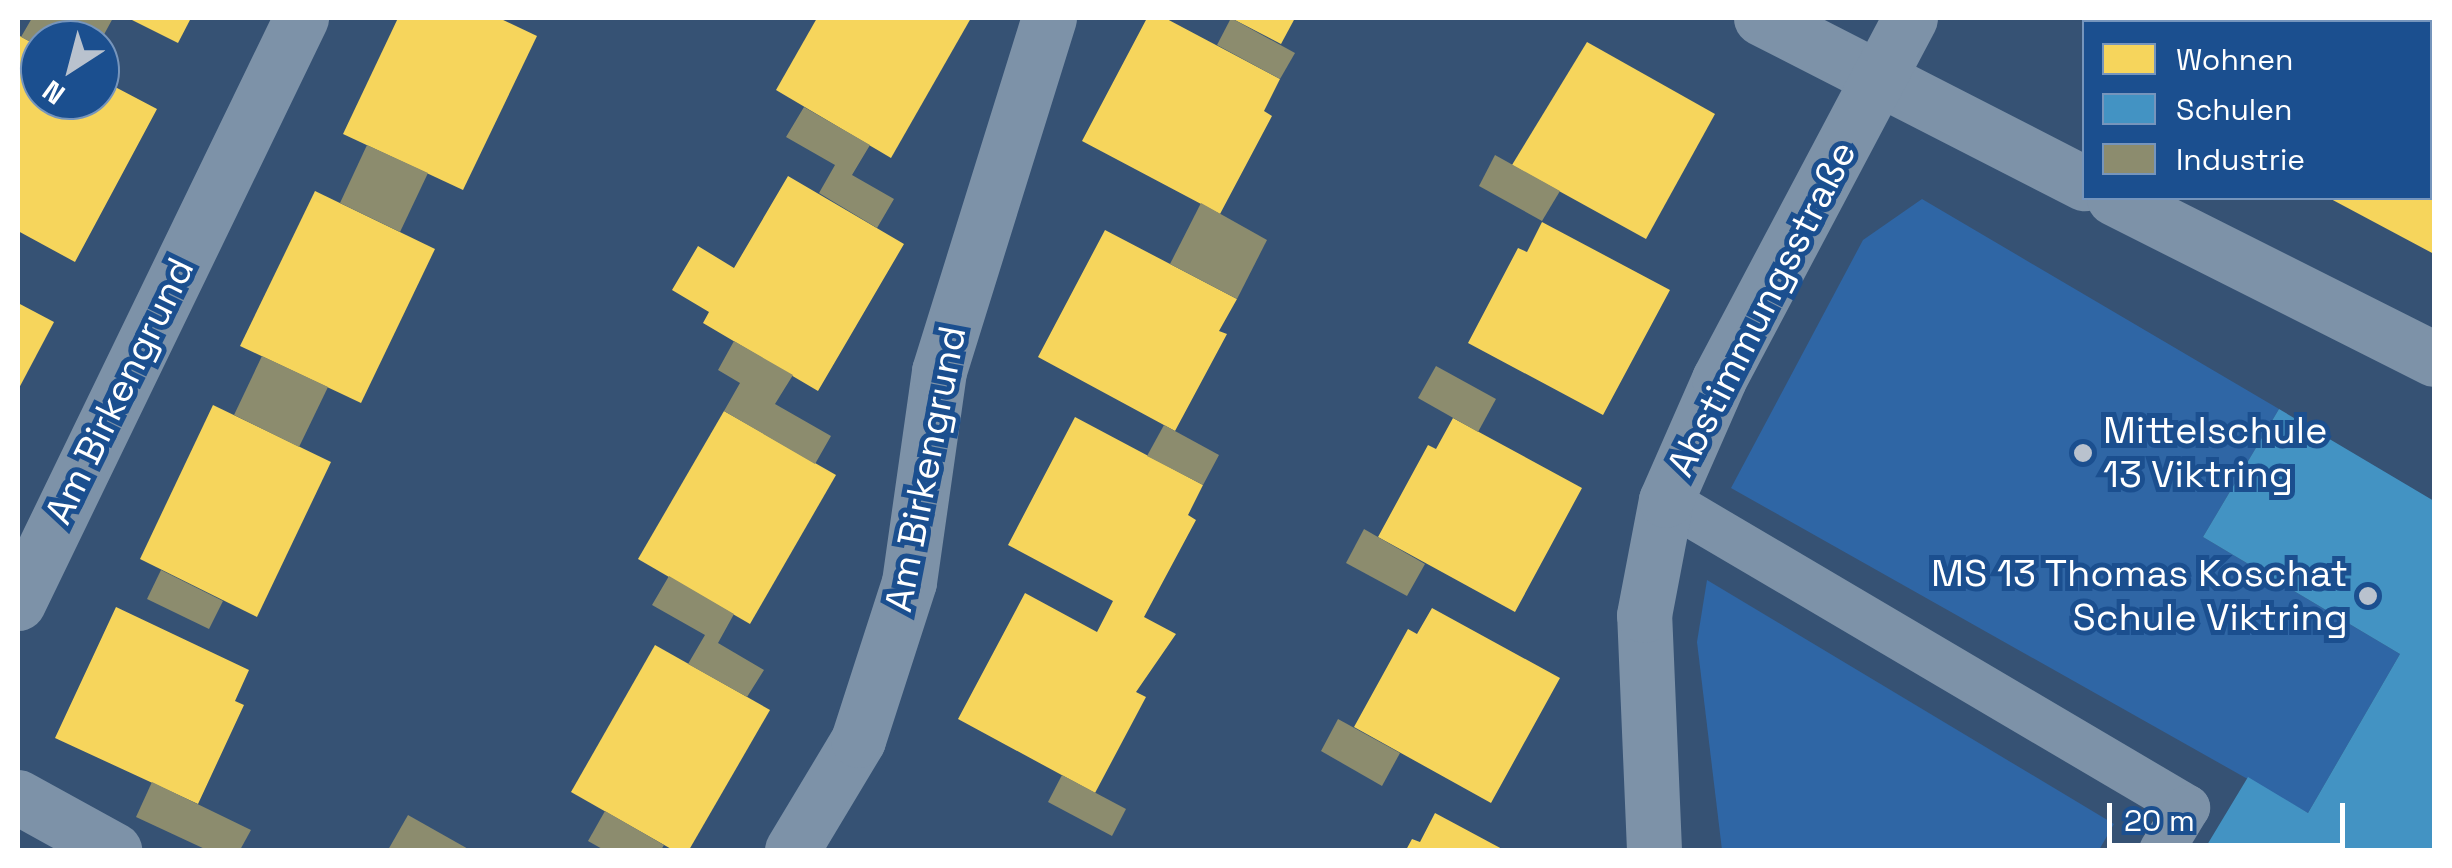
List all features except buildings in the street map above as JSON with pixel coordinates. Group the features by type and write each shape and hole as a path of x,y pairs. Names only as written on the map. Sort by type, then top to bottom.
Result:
{"street":[{"name":"Am Birkengrund","path":"18,603 302,18"},
{"name":"Am Birkengrund","path":"792,850 858,740 909,582 939,370 1049,18"},
{"path":"1761,18 2082,182"},
{"name":"Abstimmungsstraße","path":"1654,850 1644,615 1666,500 1720,379 1910,18"},
{"path":"2118,200 2434,359"},
{"path":"18,797 114,850"}],"lane":[{"path":"1666,500 2187,807 2161,850"}],"shaded area":[{"path":"1922,199 2279,409 2203,537 2400,654 2308,813 1731,488 1863,240"},
{"path":"1707,580 2114,824 2099,850 1722,850 1697,642"}],"place":[{"name":"Mittelschule 13 Viktring","path":"2083,453"},
{"name":"MS 13 Thomas Koschat Schule Viktring","path":"2368,596"}]}
